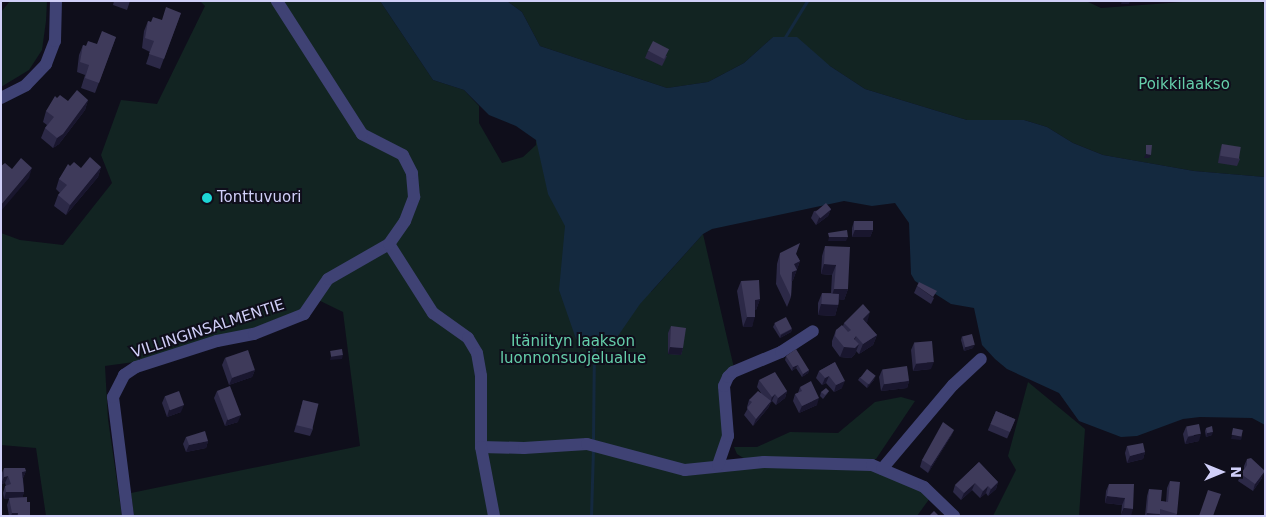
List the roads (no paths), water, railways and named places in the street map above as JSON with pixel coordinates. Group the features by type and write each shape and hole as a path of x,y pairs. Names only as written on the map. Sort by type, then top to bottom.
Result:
{"street":[{"path":"1,98 26,85 46,64 55,41 56,1"},
{"path":"277,1 362,134 396,150 409,164 414,197 405,221 389,244 433,312 468,338 477,353 482,376 481,447 494,516"},
{"name":"VILLINGINSALMENTIE","path":"128,516 113,397 124,375 136,367 217,341 254,334 288,322 311,306 328,279 389,244"},
{"path":"718,465 728,436 724,386 728,377 733,372 781,352 814,331"},
{"path":"882,469 953,384 981,359"},
{"path":"481,447 524,448 587,444 685,470 718,465 844,462 882,469 925,487 954,516"}],"water":[{"path":"380,1 507,1 522,12 540,46 667,88 708,82 744,63 773,37 797,37 830,66 865,89 967,120 1024,120 1047,127 1073,143 1103,155 1194,171 1265,177 1265,425 1252,418 1200,417 1183,419 1137,436 1121,437 1079,421 1059,393 1007,369 995,359 982,345 974,308 951,304 915,281 911,274 909,223 895,203 872,206 844,201 712,229 703,234 640,304 611,346 576,339 559,290 565,226 548,194 536,140 516,126 489,115 464,90 433,80"}],"waterway":[{"path":"785,37 807,1"},
{"path":"593,439 594,343"},
{"path":"591,516 593,450"}],"place":[{"name":"Tonttuvuori","path":"207,198"}],"park label":[{"name":"Poikkilaakso","path":"1184,85"},
{"name":"Itäniityn laakson luonnonsuojelualue","path":"573,350"}]}
